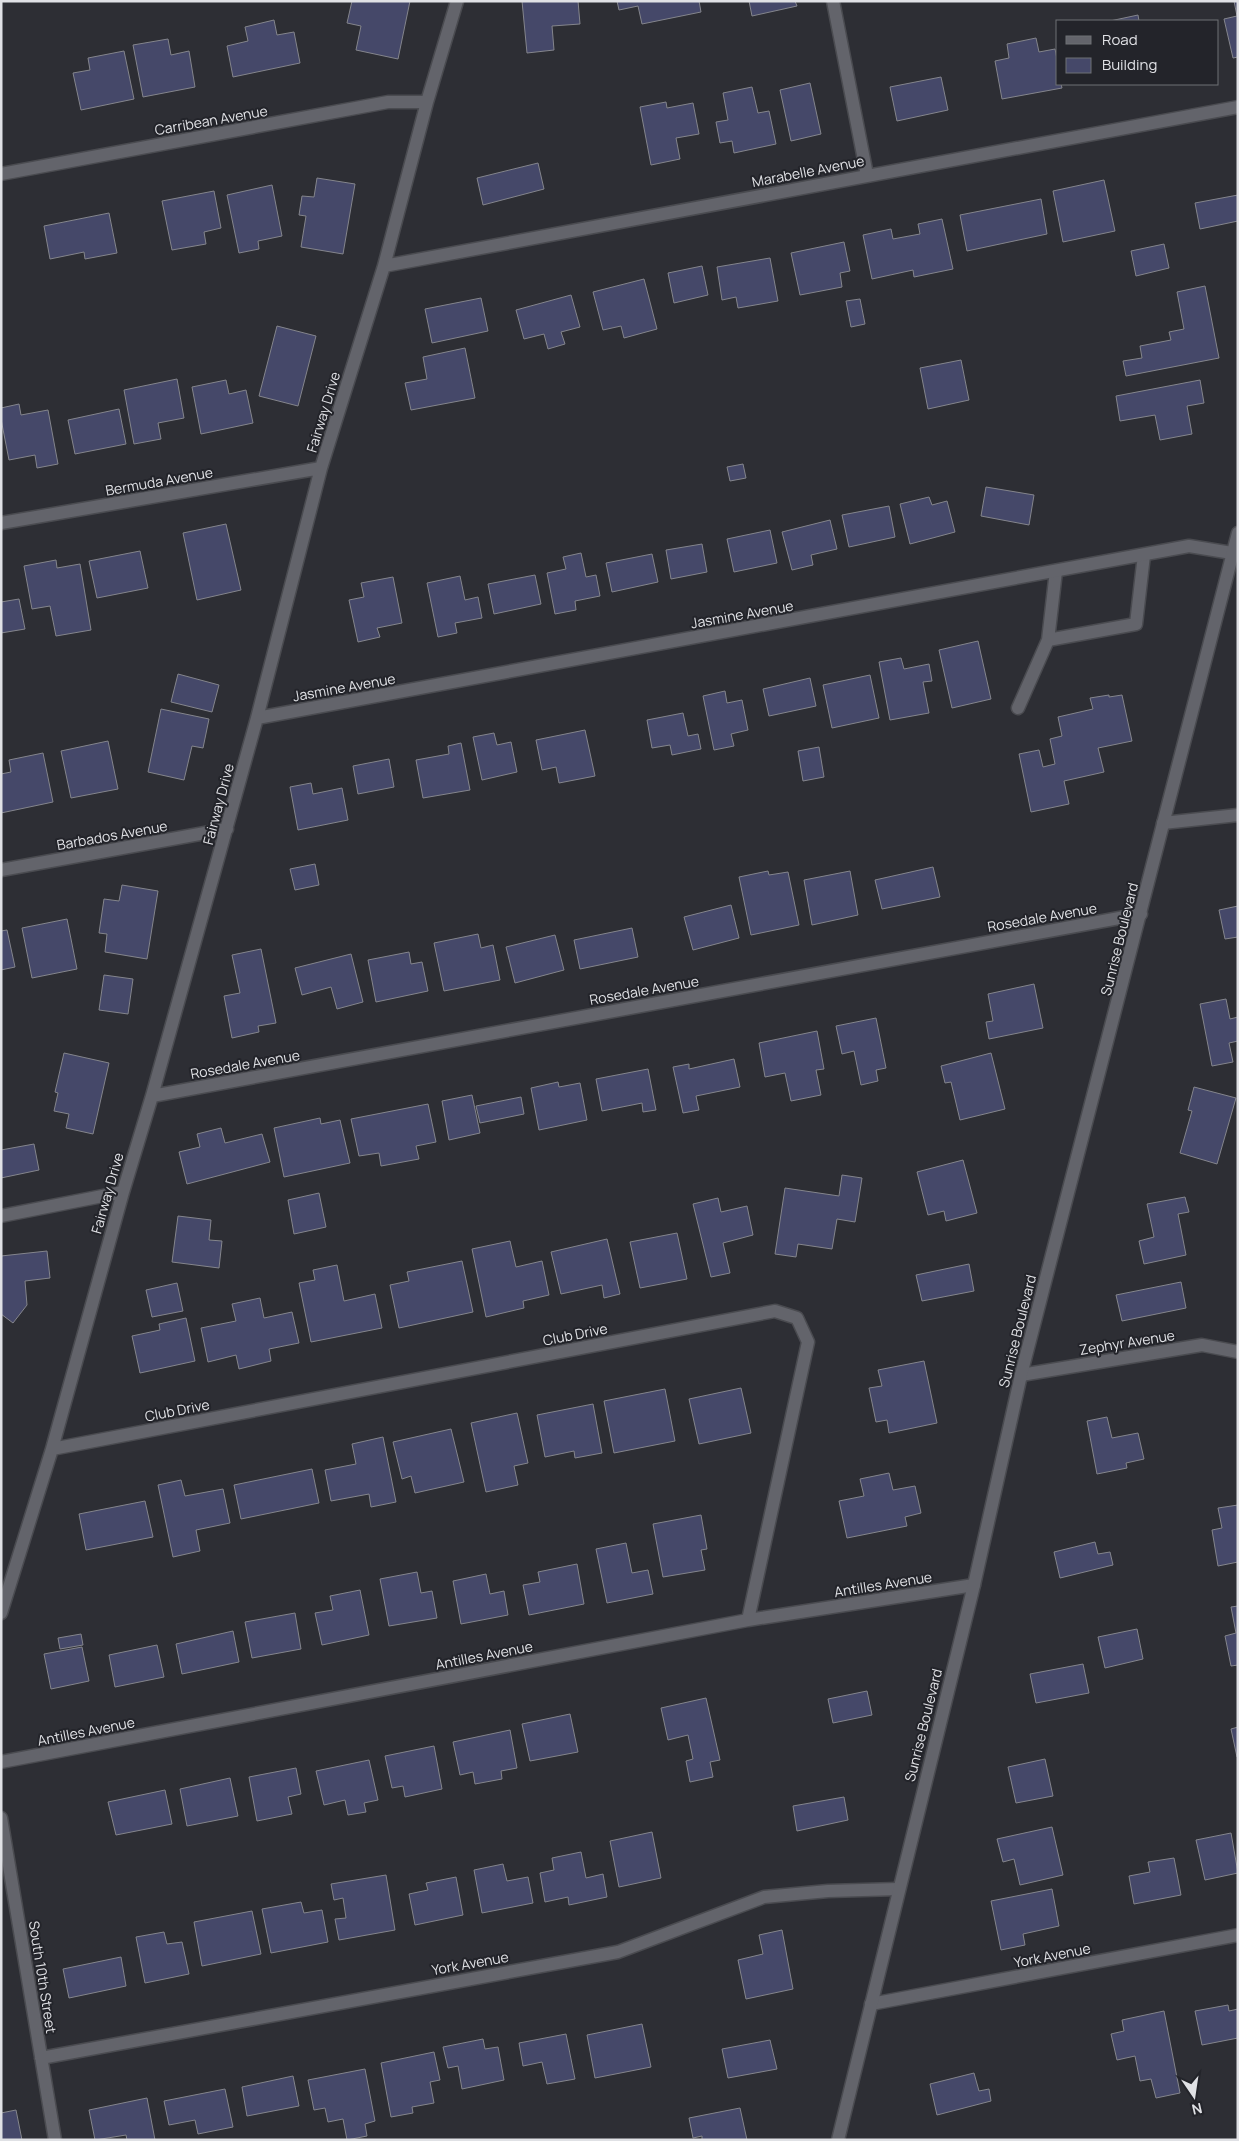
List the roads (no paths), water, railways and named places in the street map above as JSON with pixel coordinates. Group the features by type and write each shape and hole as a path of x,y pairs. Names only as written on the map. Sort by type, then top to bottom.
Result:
{"street":[{"name":"Fairway Drive","path":"1,1612 52,1449 123,1192 152,1096 257,718 321,468 384,266 427,102 457,1"},
{"path":"833,1 867,175"},
{"name":"Carribean Avenue","path":"1,174 388,102 427,102"},
{"name":"Marabelle Avenue","path":"384,266 1238,107"},
{"name":"Bermuda Avenue","path":"1,523 321,468"},
{"name":"Sunrise Boulevard","path":"838,2140 974,1585 1021,1375 1163,823 1235,553 1238,533"},
{"name":"Jasmine Avenue","path":"257,718 1189,546 1235,553"},
{"path":"1048,640 1136,624 1144,555"},
{"path":"1018,708 1048,640 1056,571"},
{"path":"1163,823 1238,815"},
{"name":"Barbados Avenue","path":"1,870 227,829"},
{"name":"Rosedale Avenue","path":"152,1096 1141,914"},
{"path":"1,1216 123,1192"},
{"name":"Club Drive","path":"52,1449 776,1311 797,1318 808,1342 748,1620"},
{"name":"Zephyr Avenue","path":"1021,1375 1202,1346 1238,1352"},
{"name":"Antilles Avenue","path":"1,1762 748,1620 974,1585"},
{"name":"South 10th Street","path":"1,1818 55,2140"},
{"name":"York Avenue","path":"41,2058 618,1952 764,1897 828,1891 898,1889"},
{"name":"York Avenue","path":"871,2004 1238,1935"}]}
